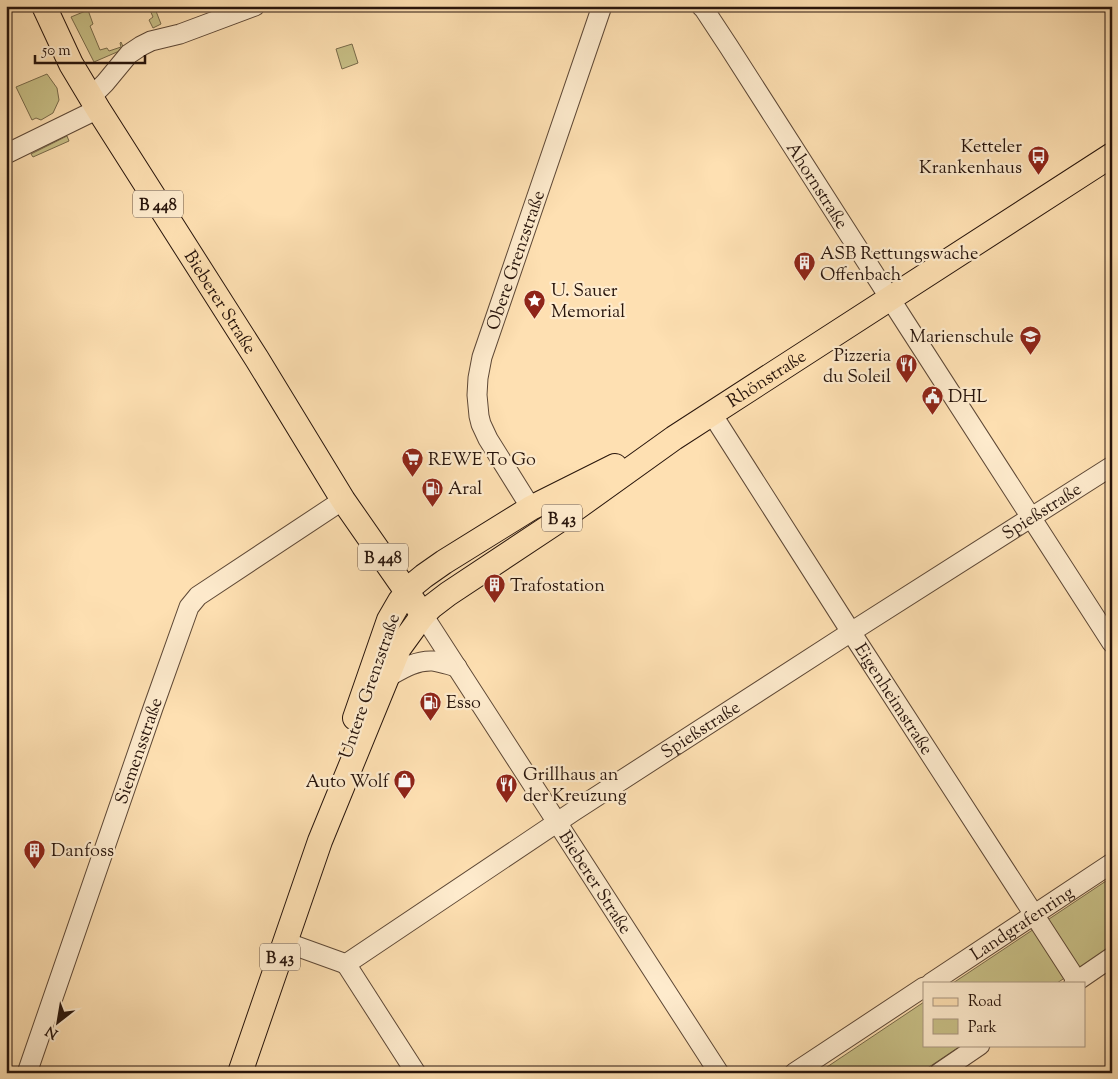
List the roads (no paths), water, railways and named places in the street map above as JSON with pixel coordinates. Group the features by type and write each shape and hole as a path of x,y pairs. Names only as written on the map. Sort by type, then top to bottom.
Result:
{"main road":[{"name":"Bieberer Straße","path":"44,6 68,57 95,103 343,500 407,592"},
{"name":"Rhönstraße","path":"422,615 448,594 561,519 674,438 1112,156"},
{"name":"Rhönstraße","path":"407,592 424,576 531,508 674,438"},
{"name":"B 448","path":"407,592 422,615"},
{"name":"Untere Grenzstraße","path":"320,841 350,732 382,638 394,609 407,592"},
{"name":"Untere Grenzstraße","path":"240,1073 320,841 399,648 422,615"}],"street":[{"path":"6,154 95,103 105,83 129,54 141,46 180,34 255,6"},
{"name":"Obere Grenzstraße","path":"531,508 484,432 477,404 478,378 482,357 602,6"},
{"name":"Ahornstraße","path":"701,6 739,62 1112,643"},
{"name":"Eigenheimstraße","path":"712,414 1035,915 1076,982"},
{"name":"Spießstraße","path":"346,964 557,822 1112,466"},
{"name":"Siemensstraße","path":"27,1073 189,607 198,596 343,500"},
{"name":"Bieberer Straße","path":"422,615 457,666 719,1073"},
{"path":"388,677 418,662 434,661 457,666"},
{"name":"Landgrafenring","path":"933,982 1112,863"},
{"path":"285,942 346,964 416,1073"},
{"path":"1076,982 1112,957"},
{"path":"794,1073 923,988"},
{"path":"939,1073 979,1046"}],"place":[{"name":"Ketteler Krankenhaus","path":"1038,175"},
{"name":"ASB Rettungswache Offenbach","path":"804,282"},
{"name":"U. Sauer Memorial","path":"535,319"},
{"name":"Marienschule","path":"1030,355"},
{"name":"Pizzeria du Soleil","path":"907,384"},
{"name":"DHL","path":"932,415"},
{"name":"REWE To Go","path":"412,478"},
{"name":"Aral","path":"432,507"},
{"name":"Trafostation","path":"494,604"},
{"name":"Esso","path":"430,721"},
{"name":"Auto Wolf","path":"405,800"},
{"name":"Grillhaus an der Kreuzung","path":"507,803"},
{"name":"Danfoss","path":"35,869"}]}
